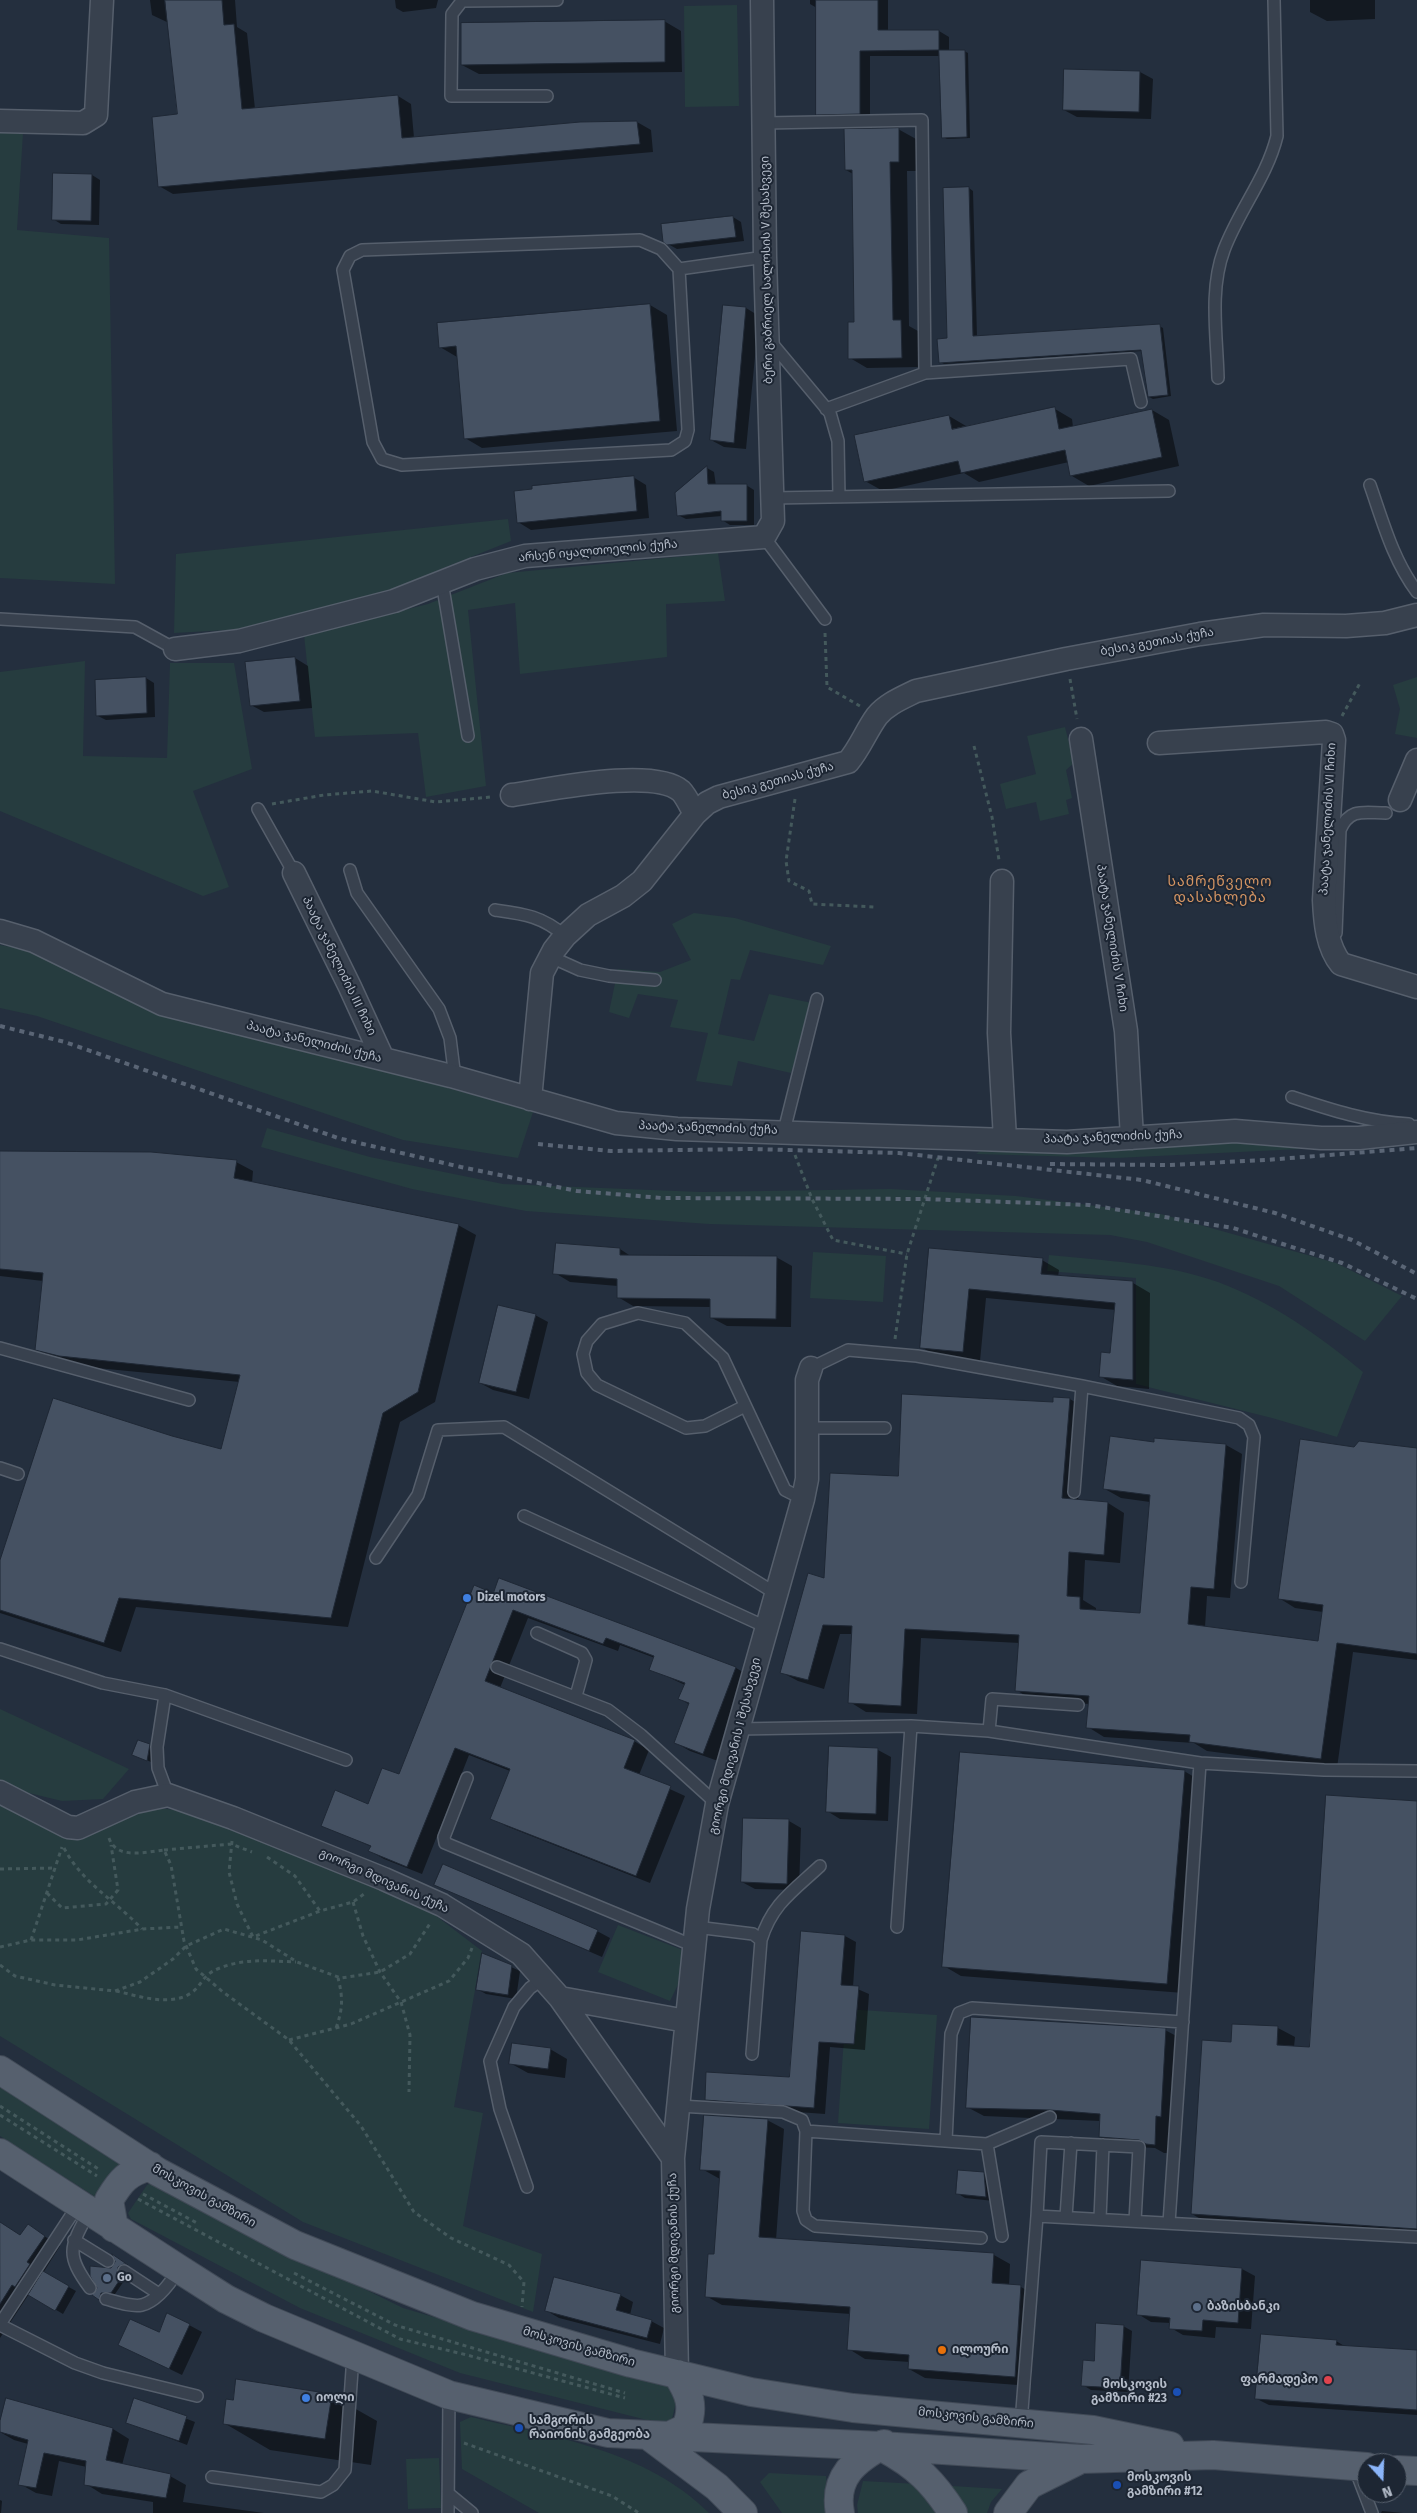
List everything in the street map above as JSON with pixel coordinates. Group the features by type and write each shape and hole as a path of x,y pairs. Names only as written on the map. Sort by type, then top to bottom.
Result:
{"main road":[{"name":"მოსკოვის გამზირი","path":"0,2070 150,2166 295,2245 472,2316 631,2362 751,2392 853,2408 1093,2430 1214,2454 1357,2467"},
{"name":"მოსკოვის გამზირი","path":"0,2153 114,2228 226,2298 264,2318 450,2395 608,2432 658,2436 880,2446 1081,2459 1214,2454"},
{"path":"114,2228 109,2200 120,2182 134,2171 150,2166"},
{"path":"658,2436 686,2428 691,2416 692,2403 688,2391 677,2374"},
{"path":"751,2392 847,2430 910,2463 930,2481 953,2513"},
{"path":"840,2513 838,2502 842,2479 858,2459 920,2427 955,2416"},
{"path":"658,2436 743,2513"},
{"path":"1008,2513 1029,2484 1081,2459"}],"street":[{"path":"0,122 83,123 96,115 102,0"},
{"name":"ბერი გაბრიელ სალოსის V შესახვევი","path":"762,0 765,122 765,257 773,522 764,537"},
{"name":"არსენ იყალთოელის ქუჩა","path":"175,649 240,641 394,601 475,569 525,556 764,537"},
{"name":"ბესიკ გეთიას ქუჩა","path":"530,1099 542,973 551,957 565,936 588,915 623,896 642,881 695,814 718,797 848,762 858,750 878,716 894,702 916,691 1066,659 1264,625 1346,626 1385,623 1417,615"},
{"name":"პაატა ჯანელიძის VI ჩიხი","path":"1159,743 1326,732 1332,734 1334,740 1324,918 1333,954 1341,964 1417,987"},
{"name":"პაატა ჯანელიძის V ჩიხი","path":"1081,740 1126,1030 1132,1138"},
{"path":"1393,807 1417,760"},
{"path":"512,795 599,782 654,780 680,791 695,814"},
{"name":"პაატა ჯანელიძის III ჩიხი","path":"294,874 383,1059"},
{"path":"1002,881 999,1033 1005,1139"},
{"name":"პაატა ჯანელიძის ქუჩა","path":"0,931 34,942 162,1004 451,1076 616,1123 678,1129 789,1131 1067,1142 1235,1131 1321,1138 1359,1138 1416,1126"},
{"name":"გიორგი მდივანის I შესახვევი","path":"673,2158 695,1936 717,1804 803,1499 807,1479 807,1380 812,1368"},
{"path":"0,1792 68,1827 78,1828 135,1802 168,1795"},
{"name":"გიორგი მდივანის ქუჩა","path":"168,1795 233,1818 384,1878 442,1905 482,1927 521,1954 544,1978 673,2158 677,2374"},
{"path":"560,1998 686,2021"}],"lane":[{"path":"546,96 451,96 452,14 462,1 557,0"},
{"path":"1218,378 1215,289 1223,251 1272,156 1277,136 1274,0"},
{"path":"765,122 922,120 925,373"},
{"path":"640,240 660,249 680,269 688,430 685,441 671,450 402,465 382,459 373,442 343,270 350,256 362,250 640,240"},
{"path":"680,269 765,257"},
{"path":"769,340 826,409 832,420 838,441 839,497"},
{"path":"826,409 925,373 1131,359 1141,402"},
{"path":"1370,485 1390,544 1405,577 1417,592"},
{"path":"772,498 1169,491"},
{"path":"764,537 825,619"},
{"path":"442,582 468,736"},
{"path":"0,619 135,626 175,649"},
{"path":"1331,945 1336,940 1340,830 1345,819 1355,813 1393,807"},
{"path":"258,809 294,874"},
{"path":"350,870 357,893 440,1009 450,1038 454,1070 451,1076"},
{"path":"495,910 533,917 549,923 565,936"},
{"path":"551,957 580,970 609,976 655,980"},
{"path":"789,1131 817,999"},
{"path":"1292,1097 1348,1116 1416,1126"},
{"path":"745,1406 705,1426 686,1428 597,1385 588,1373 583,1354 587,1341 602,1324 638,1313 685,1323 723,1358 785,1490 803,1499"},
{"path":"0,1348 189,1400"},
{"path":"812,1368 848,1350 893,1354 1082,1386 1239,1418 1249,1425 1254,1437 1241,1582"},
{"path":"1074,1492 1082,1386"},
{"path":"376,1558 418,1495 438,1430 504,1427 775,1593"},
{"path":"807,1428 885,1428"},
{"path":"0,1468 18,1474"},
{"path":"524,1516 766,1627"},
{"path":"537,1633 585,1656 586,1660 576,1696"},
{"path":"0,1648 103,1683 166,1695 346,1760"},
{"path":"497,1667 608,1710 628,1723 717,1804"},
{"path":"166,1695 157,1747 158,1768 168,1795"},
{"path":"989,1731 992,1700 1078,1705"},
{"path":"897,1927 911,1726"},
{"path":"738,1729 911,1726 989,1731 1200,1763 1324,1770 1417,1771"},
{"path":"1169,2223 1200,1763"},
{"path":"467,1778 444,1837 445,1843 695,1936 754,1934 761,1940"},
{"path":"752,2054 761,1940 767,1920 777,1906 820,1866"},
{"path":"527,2187 500,2109 490,2061 514,2007 530,1988 544,1978"},
{"path":"946,2141 951,2034 959,2013 972,2008 1183,2022"},
{"path":"678,2106 783,2112 802,2120 806,2131 803,2211 806,2220 815,2226 982,2238"},
{"path":"806,2131 986,2144 1050,2117"},
{"path":"1021,2423 1041,2142 1139,2147 1135,2221"},
{"path":"1066,2217 1071,2143"},
{"path":"986,2144 1002,2236"},
{"path":"1100,2219 1103,2145"},
{"path":"84,2208 71,2256 77,2271 90,2288"},
{"path":"84,2208 0,2325 74,2363 103,2373 197,2396"},
{"path":"1037,2216 1417,2237"},
{"path":"74,2240 108,2261"},
{"path":"106,2299 123,2304 142,2305 159,2294 179,2269"},
{"path":"124,2272 159,2294"},
{"path":"212,2477 320,2492 333,2485 345,2470 353,2356"},
{"path":"448,2513 450,2395"},
{"path":"449,2494 472,2513"}],"path":[{"path":"825,619 827,686 865,709"},
{"path":"1066,659 1081,740"},
{"path":"1332,734 1360,683"},
{"path":"974,746 992,817 1002,881"},
{"path":"799,776 786,861 789,881 809,891 812,904 876,907"},
{"path":"258,809 324,794 372,791 436,802 512,795"},
{"path":"789,1131 792,1150 812,1199 833,1240 907,1254"},
{"path":"893,1354 907,1254 938,1156 954,1137"},
{"path":"47,1893 62,1908 106,1904 118,1890 111,1844 103,1818"},
{"path":"233,1818 229,1872 237,1904 253,1937"},
{"path":"111,1844 126,1853 232,1844 254,1852"},
{"path":"31,1940 62,1845 80,1874 126,1912 143,1929"},
{"path":"164,1850 171,1865 186,1946 196,1969 289,2040 361,2126 414,2212 451,2238 510,2265 524,2282 521,2311"},
{"path":"262,1855 295,1876 320,1911"},
{"path":"0,1869 55,1868"},
{"path":"253,1937 320,1911 353,1902 384,1878"},
{"path":"353,1902 363,1936 380,1972 400,2002 410,2034 409,2092"},
{"path":"115,1991 140,1982 173,1959 186,1946 224,1929 262,1940 296,1962 338,1977 380,1972 410,1954 442,1905"},
{"path":"0,1947 31,1940 77,1940 143,1929 181,1927"},
{"path":"289,2040 352,2024 449,1981 468,1958 482,1927"},
{"path":"0,1965 15,1976 55,1985 115,1991 152,2000 176,1998 192,1993 204,1976 219,1968 245,1960 296,1962"},
{"path":"336,2028 343,2003 338,1977"},
{"path":"450,2435 473,2447 612,2496 640,2513"}],"green space":[{"path":"737,5 739,106 685,107 684,6"},
{"path":"0,132 23,133 17,230 109,238 115,584 0,578"},
{"path":"508,519 511,541 441,569 393,592 246,629 174,633 176,554"},
{"path":"718,553 725,601 666,604 667,657 520,674 515,603 468,610 486,786 426,797 418,733 315,737 304,635 428,604 507,573"},
{"path":"85,661 83,756 167,758 170,663 234,663 252,769 193,791 229,887 203,896 0,811 0,672"},
{"path":"1417,677 1417,738 1395,734 1400,709 1393,685"},
{"path":"1065,727 1074,763 1066,770 1072,798 1066,800 1069,814 1040,821 1036,802 1006,809 1000,784 1036,774 1027,736"},
{"path":"694,913 735,918 831,946 823,965 750,950 740,980 731,979 718,1034 754,1041 769,994 812,1003 791,1073 738,1061 732,1086 696,1081 708,1033 670,1027 678,1000 638,994 629,1018 609,1012 618,969 660,972 691,960 672,924"},
{"path":"0,945 33,951 385,1070 533,1112 518,1158 403,1140 37,1016 0,1008"},
{"path":"267,1128 370,1157 503,1184 701,1192 890,1189 1016,1196 1161,1214 1336,1263 1402,1296 1365,1341 1279,1286 1147,1242 1110,1235 709,1224 526,1211 412,1189 261,1147"},
{"path":"1248,1138 1363,1146 1116,1158 976,1154 982,1149"},
{"path":"813,1252 886,1256 883,1302 810,1298"},
{"path":"1049,1255 1135,1264 1198,1276 1238,1290 1295,1321 1363,1372 1337,1437 1272,1418 1136,1384 1136,1278 1047,1271"},
{"path":"0,1709 129,1769 103,1799 62,1801 0,1786"},
{"path":"0,1802 48,1827 147,1809 167,1809 196,1813 422,1905 482,1951 454,2107 483,2113 463,2226 542,2254 533,2312 303,2222 0,2036"},
{"path":"618,1925 693,1954 670,2001 598,1972"},
{"path":"846,2009 937,2015 929,2129 838,2123"},
{"path":"0,2083 118,2158 120,2171 103,2195 94,2196 0,2136"},
{"path":"154,2181 226,2221 403,2308 672,2387 677,2398 672,2419 663,2424 460,2373 300,2308 131,2219 128,2213 147,2185"},
{"path":"471,2417 566,2440 628,2460 657,2474 684,2492 709,2513 539,2513 462,2469 460,2422"},
{"path":"439,2458 441,2508 408,2509 406,2459"},
{"path":"769,2473 826,2476 829,2513 782,2513 760,2482"},
{"path":"863,2481 918,2484 938,2513 858,2513 857,2505"},
{"path":"952,2486 1002,2489 991,2502 987,2513 966,2513"}],"building":[{"path":"165,0 222,0 224,25 234,24 242,109 398,95 402,138 580,122 637,121 640,144 158,187 152,117 177,114"},
{"path":"816,0 878,0 878,30 939,30 939,50 860,51 860,114 816,115"},
{"path":"665,20 665,62 461,65 461,23"},
{"path":"939,50 965,50 967,137 942,138"},
{"path":"1064,69 1140,71 1139,112 1063,110"},
{"path":"899,128 899,162 890,162 893,320 901,320 902,358 848,359 848,322 854,322 852,170 845,170 844,129"},
{"path":"53,173 92,174 91,221 52,220"},
{"path":"969,187 973,336 1160,324 1168,395 1148,397 1141,350 939,363 937,339 947,338 943,188"},
{"path":"733,216 736,237 667,245 663,242 661,224"},
{"path":"650,304 660,421 464,439 456,346 439,348 437,323"},
{"path":"723,305 746,307 734,443 710,440"},
{"path":"1055,407 1059,429 1152,409 1162,457 1070,476 1065,450 961,473 958,461 864,482 854,435 949,415 952,429"},
{"path":"707,466 708,484 747,484 747,521 721,521 721,511 677,516 675,493"},
{"path":"634,476 637,511 517,523 514,491 532,489 532,486"},
{"path":"295,657 300,701 250,706 245,662"},
{"path":"146,677 147,713 96,716 95,680"},
{"path":"0,1151 151,1152 237,1160 234,1178 459,1224 418,1392 383,1413 331,1618 119,1598 104,1643 0,1610 0,1560 53,1398 172,1436 221,1449 240,1375 59,1356 35,1350 43,1273 0,1269"},
{"path":"556,1243 620,1248 620,1255 777,1256 776,1319 710,1318 710,1299 617,1298 617,1279 553,1274"},
{"path":"929,1248 1043,1258 1041,1274 1133,1281 1133,1380 1099,1377 1101,1352 1110,1353 1115,1303 969,1289 963,1352 920,1348"},
{"path":"498,1305 536,1314 516,1392 479,1383"},
{"path":"902,1394 1053,1402 1053,1397 1070,1398 1062,1498 1108,1502 1104,1555 1069,1552 1067,1596 1080,1597 1080,1609 1140,1613 1150,1495 1103,1489 1110,1436 1154,1442 1154,1438 1226,1444 1214,1589 1191,1587 1188,1624 1318,1641 1323,1605 1278,1599 1300,1439 1354,1447 1359,1441 1417,1448 1417,1654 1337,1643 1321,1759 1189,1742 1190,1735 1086,1728 1089,1696 1015,1691 1019,1635 905,1629 901,1706 848,1703 852,1626 823,1625 808,1680 780,1673 808,1573 824,1578 830,1473 898,1476"},
{"path":"499,1578 736,1667 703,1754 674,1743 689,1703 678,1699 685,1683 649,1670 654,1656 606,1638 603,1644 513,1610 485,1681 635,1740 624,1768 671,1786 636,1876 490,1819 510,1769 455,1748 407,1867 368,1851 371,1846 321,1826 335,1790 368,1804 382,1768 399,1774 474,1585 493,1593"},
{"path":"138,1740 150,1744 147,1761 132,1755"},
{"path":"829,1746 878,1748 876,1814 826,1812"},
{"path":"960,1752 1185,1770 1167,1984 942,1967"},
{"path":"1326,1795 1417,1801 1417,2229 1191,2214 1202,2040 1231,2042 1232,2024 1278,2026 1277,2045 1309,2047"},
{"path":"743,1818 789,1819 787,1884 741,1882"},
{"path":"443,1864 598,1930 589,1951 434,1885"},
{"path":"801,1931 845,1935 841,1985 859,1986 854,2044 819,2042 814,2108 705,2100 706,2072 789,2077"},
{"path":"482,1953 512,1965 508,1995 476,1990"},
{"path":"971,2017 1166,2028 1161,2117 1156,2116 1155,2145 1146,2144 1139,2140 1099,2137 1100,2114 1050,2110 966,2108"},
{"path":"512,2043 551,2048 548,2069 509,2064"},
{"path":"704,2115 768,2119 759,2237 994,2253 992,2283 1021,2285 1015,2377 908,2369 909,2355 847,2350 850,2307 705,2297 708,2254 714,2254 720,2171 700,2170"},
{"path":"958,2170 984,2172 986,2197 956,2194"},
{"path":"0,2222 20,2235 28,2224 45,2236 27,2262 30,2264 15,2287 12,2285 0,2304"},
{"name":"Go","path":"112,2254 128,2265 124,2264 118,2267 117,2274 121,2278 111,2293 101,2293 99,2300 92,2295 97,2288 90,2276 90,2266 111,2268 115,2262"},
{"path":"1141,2260 1242,2268 1238,2323 1203,2320 1202,2331 1169,2329 1170,2318 1137,2315"},
{"path":"43,2271 69,2286 55,2311 28,2295"},
{"path":"554,2277 621,2294 616,2310 652,2320 647,2338 545,2311"},
{"path":"167,2313 190,2324 169,2369 118,2345 130,2319 159,2332"},
{"path":"1096,2323 1124,2325 1120,2388 1081,2386 1083,2360 1094,2361"},
{"path":"1261,2334 1337,2340 1336,2345 1417,2350 1417,2410 1255,2399"},
{"path":"236,2379 332,2394 325,2439 223,2424 226,2399 233,2400"},
{"path":"6,2398 113,2428 106,2460 171,2474 166,2498 84,2485 86,2461 44,2453 36,2488 18,2485 28,2440 0,2432 0,2421"},
{"path":"134,2398 187,2416 179,2441 126,2423"}],"railway":[{"path":"0,1026 65,1042 338,1138 461,1167 577,1191 662,1198 924,1199 1089,1205 1233,1228 1342,1263 1417,1299"},
{"path":"538,1144 611,1151 751,1149 899,1153 1142,1180 1275,1213 1352,1240 1417,1274"},
{"path":"1050,1164 1169,1165 1266,1160 1417,1148"}],"place":[{"name":"Dizel motors","path":"467,1598"},
{"name":"Go","path":"107,2278"},
{"name":"ბაზისბანკი","path":"1197,2307"},
{"name":"ილოური","path":"942,2350"},
{"name":"ფარმადეპო","path":"1328,2380"},
{"name":"მოსკოვის გამზირი #23","path":"1177,2392"},
{"name":"იოლი","path":"306,2398"},
{"name":"სამგორის რაიონის გამგეობა","path":"519,2428"},
{"name":"მოსკოვის გამზირი #12","path":"1117,2485"}],"district":[{"name":"სამრეწველო დასახლება","path":"1220,890"}]}
